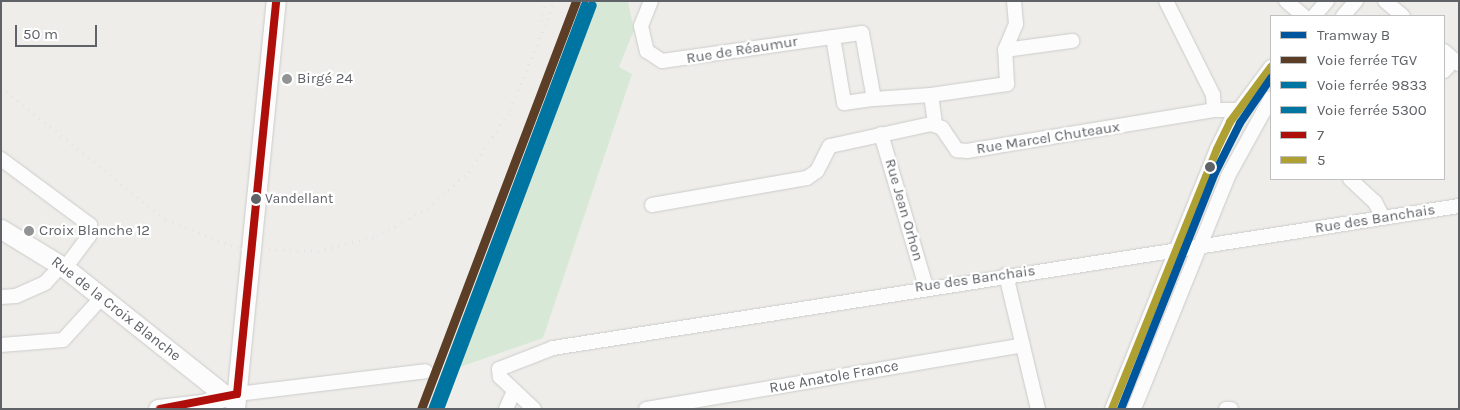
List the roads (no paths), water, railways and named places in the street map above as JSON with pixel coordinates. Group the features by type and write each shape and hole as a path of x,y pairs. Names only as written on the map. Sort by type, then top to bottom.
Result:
{"main road":[{"path":"231,402 265,1"},
{"path":"231,402 276,1"},
{"name":"Rue de la Croix Blanche","path":"1,229 64,266 231,402"},
{"path":"158,409 231,402"}],"street":[{"name":"Rue de Réaumur","path":"651,1 641,26 651,56 669,61 862,33 874,99"},
{"path":"834,37 844,103 931,95 1007,84 1005,50 1016,24 1014,1"},
{"path":"1166,1 1213,94 1214,110"},
{"path":"1286,1 1303,15"},
{"path":"1315,15 1327,1"},
{"path":"1344,15 1356,1"},
{"path":"1385,1 1402,15"},
{"path":"1005,50 1072,41"},
{"path":"1445,70 1452,58"},
{"path":"1112,409 1217,149 1240,110 1270,68"},
{"path":"652,205 811,177 827,147 881,134 935,125 931,95"},
{"path":"1134,409 1202,245 1228,176 1269,106"},
{"name":"Rue Marcel Chuteaux","path":"935,125 944,130 953,147 968,151 1214,110 1240,110"},
{"name":"Rue Jean Orhon","path":"881,134 926,286"},
{"path":"1,159 90,225 89,236 64,266 45,283 16,296 1,297"},
{"path":"1353,180 1375,202 1383,218"},
{"name":"Rue des Banchais","path":"514,391 499,373 505,363 553,348 926,286 1459,206"},
{"path":"1006,275 1038,409"},
{"path":"1,345 62,340 103,296"},
{"name":"Rue Anatole France","path":"646,409 1023,345"},
{"path":"231,402 426,371"},
{"path":"506,409 514,391 534,409"}],"tram line":[{"name":"B","path":"1121,409 1215,173 1240,123 1270,79"},
{"path":"1122,406 1142,372"}],"railway":[{"path":"542,21 545,1"},
{"path":"1,87 166,220 241,249 318,251 376,236 403,222 427,208 469,172 510,110 555,1"}],"rail line":[{"name":"TGV","path":"421,409 576,1"},
{"name":"9833","path":"432,409 585,5"},
{"name":"5300","path":"439,409 592,5"}],"place":[{"name":"Birgé 24","path":"287,79"},
{"name":"Vandellant","path":"256,199"},
{"name":"Croix Blanche 12","path":"29,231"}]}
